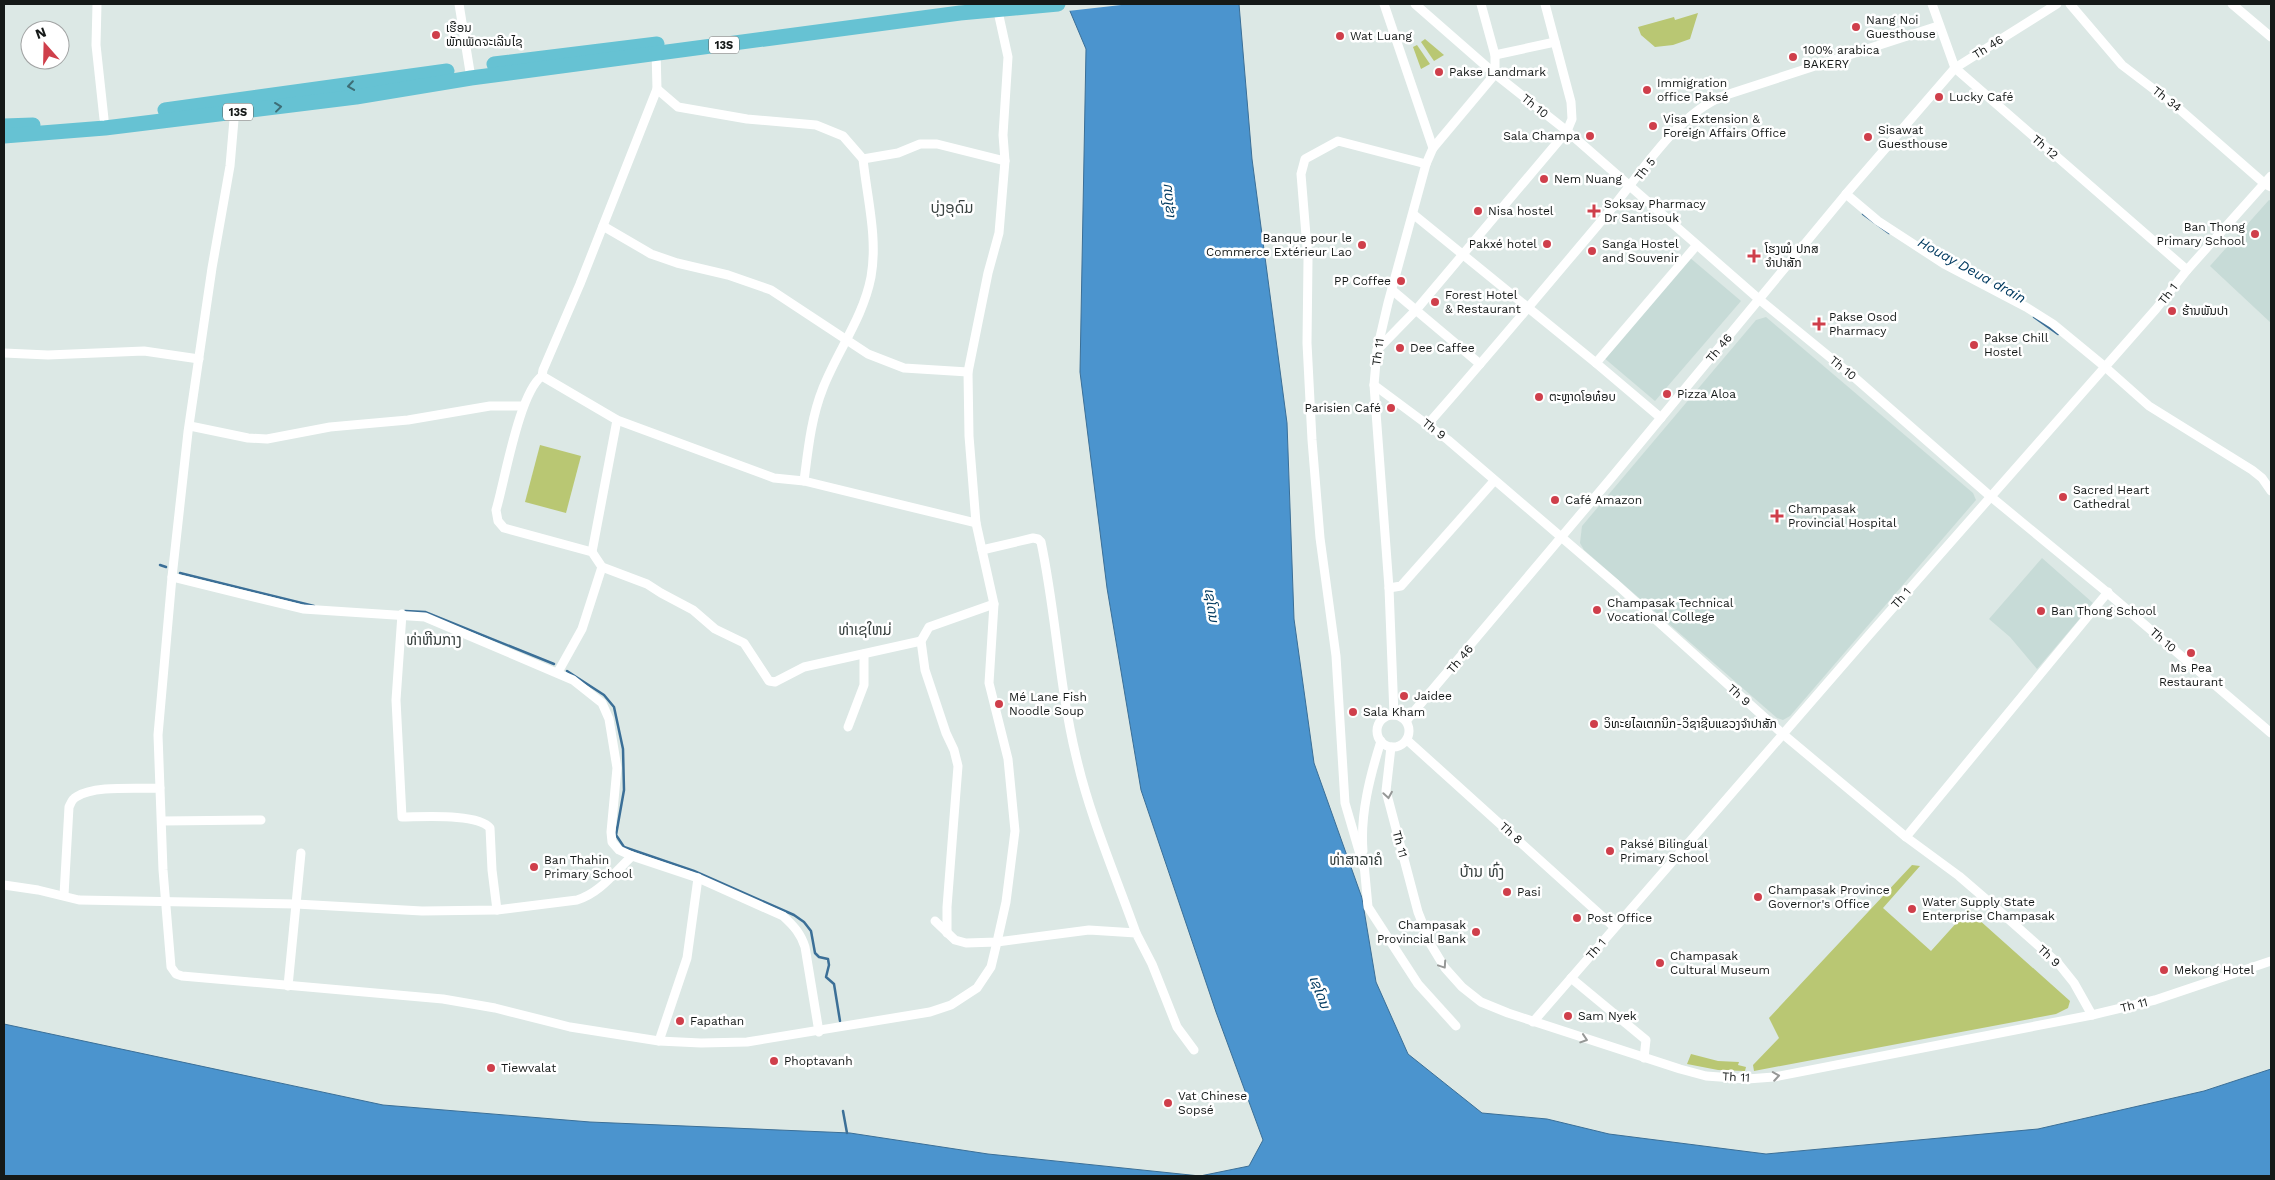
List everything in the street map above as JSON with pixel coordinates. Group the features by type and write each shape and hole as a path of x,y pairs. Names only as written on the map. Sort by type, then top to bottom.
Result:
{"highway":[{"name":"13S","path":"4,126 60,124 235,106 356,97 470,73 973,8 1058,4"},
{"name":"13S","path":"4,136 68,132 235,106"}],"street":[{"path":"97,4 96,45 104,119"},
{"path":"458,4 470,73"},
{"path":"235,106 230,166 220,215 190,426 172,577 158,735 165,901 171,967 176,974 288,986 443,999 496,1008 570,1027 659,1041 747,1042 819,1032 930,1012 952,1005 977,988 991,967 998,942 1006,902 1015,831 1008,759 989,683 994,604 976,523 969,436 968,372 988,273 999,232 1005,161 1004,135 1008,57 996,4"},
{"path":"1384,4 1433,148"},
{"name":"Th 10","path":"1415,4 1495,74 1566,131 1696,246 1854,377 1990,496 2108,592 2271,733"},
{"path":"1481,4 1495,55 1495,74"},
{"path":"1377,350 1416,310 1566,131 1572,119 1570,102 1545,4"},
{"name":"Th 12","path":"1932,4 1938,26 1955,68 2187,270"},
{"name":"Th 46","path":"1406,721 1479,637 1846,194 1955,68 2057,4"},
{"name":"Th 34","path":"2070,4 2122,65 2177,107 2268,185"},
{"path":"2232,4 2271,37"},
{"name":"Th 5","path":"1428,424 1630,187 1668,138 1698,109 1710,101 1938,26"},
{"path":"1495,55 1555,42"},
{"path":"542,376 542,370 603,226 657,89 656,49"},
{"name":"Th 11","path":"1394,714 1389,588 1374,385 1377,350 1426,164 1433,148 1495,74"},
{"path":"657,89 678,107 747,119 816,125 843,136 863,159 873,232 873,255 863,305 848,340 824,386 815,410 804,482"},
{"path":"1364,868 1345,803 1336,656 1320,538 1312,440 1307,343 1308,260 1301,174 1305,159 1338,142 1426,164"},
{"path":"863,159 898,153 920,144 937,144 1005,161"},
{"name":"Th 1","path":"1533,1022 1990,496 2156,309 2187,270 2268,185 2271,176"},
{"path":"1846,194 1878,221 1944,264 2026,307 2053,324 2149,406 2252,470 2262,478 2271,491"},
{"path":"1413,214 1661,418"},
{"path":"603,226 627,241 660,257 728,275 771,290 868,354 904,368 968,372"},
{"path":"1596,363 1696,246"},
{"path":"1392,290 1480,364"},
{"path":"4,354 48,355 144,351 199,359"},
{"path":"542,376 536,380 523,406 496,510 498,521 504,528 592,552"},
{"path":"542,376 617,420 774,478 804,482 976,523"},
{"name":"Th 9","path":"1374,385 1428,424 1561,537 1784,735 1906,837 1959,876 2058,964 2074,983 2092,1015"},
{"path":"190,426 248,438 267,439 330,427 408,420 490,406 523,406"},
{"path":"617,420 592,552 602,568 648,584 693,610 715,628 744,643 769,681 775,682 804,667 920,641"},
{"path":"1389,588 1401,586 1494,481"},
{"path":"982,550 1033,538 1041,542 1049,581 1075,753 1086,798 1136,932 1152,964 1176,1027 1194,1050"},
{"path":"558,672 582,629 602,568"},
{"path":"172,577 303,609 425,617 558,672 589,691 602,703 610,719 617,768 611,832 612,842 619,850 632,856 698,878 783,916 794,926 802,936 805,947 819,1032"},
{"path":"1906,837 2108,592"},
{"path":"947,934 947,907 958,766 925,670 920,641 929,627 994,604"},
{"path":"402,614 396,700 402,817 457,818 486,824 490,828 492,870 497,910"},
{"path":"848,727 864,685 864,654"},
{"path":"1394,714 1406,721 1410,729 1407,740 1402,745 1391,747 1381,741 1378,736 1379,724 1383,718 1394,714"},
{"name":"Th 8","path":"1407,740 1614,927"},
{"path":"1381,741 1370,777 1362,837 1368,907 1418,984 1456,1026"},
{"name":"Th 11","path":"1391,747 1386,791 1418,912 1431,945 1444,968 1481,1002 1533,1022 1706,1076 1747,1079 1774,1077 2092,1015 2155,1000 2271,961"},
{"path":"64,895 69,807 72,800 77,796 99,790 160,788"},
{"path":"162,821 261,820"},
{"path":"288,986 301,853"},
{"path":"4,885 64,895 79,900 296,904 422,911 497,910 577,900 588,896 599,890 632,856"},
{"path":"659,1041 687,958 698,878"},
{"path":"935,920 955,940 966,942 998,942 1089,930 1136,932"},
{"path":"1571,978 1646,1040 1644,1058"}],"shaded area":[{"name":"Ban Thong Primary School","path":"2269,200 2271,201 2271,323 2210,266"},
{"path":"1689,257 1741,301 1655,401 1603,357"},
{"name":"Champasak Provincial Hospital","path":"1766,317 1973,493 1976,500 1790,716 1783,720 1777,718 1584,550 1580,543 1582,526 1756,320"},
{"name":"Ban Thong School","path":"2042,558 2093,603 2037,669 2010,637 1989,619"}],"green space":[{"path":"1698,13 1690,39 1673,45 1655,47 1641,35 1638,27 1674,17 1675,20"},
{"path":"1425,39 1444,55 1434,61 1421,42"},
{"path":"1417,45 1430,64 1421,69 1413,47"},
{"path":"540,445 581,456 566,513 525,502"},
{"path":"1912,865 1920,866 1883,908 1931,951 1968,910 2070,1001 2068,1008 2056,1014 1754,1071 1753,1065 1779,1038 1769,1018"},
{"path":"1691,1054 1718,1061 1739,1062 1738,1065 1746,1067 1745,1071 1718,1070 1687,1064"}],"water":[{"name":"ເຊໂດນ","path":"1067,4 1239,4 1252,159 1287,423 1294,619 1314,763 1362,898 1376,982 1408,1054 1482,1113 1547,1119 1609,1134 1766,1154 2038,1129 2204,1091 2271,1069 2271,1176 1200,1176 1249,1166 1263,1140 1216,1012 1141,790 1107,588 1080,372 1086,49"},
{"path":"4,1024 383,1105 590,1122 850,1133 988,1154 1200,1176 4,1176"}],"pier":[{"path":"1065,4 1130,4 1068,11"}],"waterway":[{"name":"Houay Deua drain","path":"1863,214 1889,233"},
{"name":"Houay Deua drain","path":"2034,317 2058,334"},
{"path":"160,565 166,567"},
{"path":"180,573 314,606"},
{"path":"405,611 425,612 554,664"},
{"path":"567,671 604,695 614,707 623,749 624,790 616,835 624,847 694,871 794,915 804,922 811,931 815,953 819,957 828,959 829,965 826,977 834,984 840,1021"},
{"path":"843,1111 847,1133"}],"place":[{"name":"Nang Noi Guesthouse","path":"1856,27"},
{"name":"ເຮືອນ ພັກເພັດຈະເລີນໄຊ","path":"436,35"},
{"name":"Wat Luang","path":"1340,36"},
{"name":"100% arabica BAKERY","path":"1793,57"},
{"name":"Pakse Landmark","path":"1439,72"},
{"name":"Immigration office Paksé","path":"1647,90"},
{"name":"Lucky Café","path":"1939,97"},
{"name":"Visa Extension & Foreign Affairs Office","path":"1653,126"},
{"name":"Sala Champa","path":"1590,136"},
{"name":"Sisawat Guesthouse","path":"1868,137"},
{"name":"Nem Nuang","path":"1544,179"},
{"name":"Nisa hostel","path":"1478,211"},
{"name":"Soksay Pharmacy Dr Santisouk","path":"1594,211"},
{"name":"Ban Thong Primary School","path":"2255,234"},
{"name":"Pakxé hotel","path":"1547,244"},
{"name":"Banque pour le Commerce Extérieur Lao","path":"1362,245"},
{"name":"Sanga Hostel and Souvenir","path":"1592,251"},
{"name":"ໂຮງໝໍ ປກສ ຈຳປາສັກ","path":"1754,256"},
{"name":"PP Coffee","path":"1401,281"},
{"name":"Forest Hotel & Restaurant","path":"1435,302"},
{"name":"ຮ້ານພັນປາ","path":"2172,311"},
{"name":"Pakse Osod Pharmacy","path":"1819,324"},
{"name":"Pakse Chill Hostel","path":"1974,345"},
{"name":"Dee Caffee","path":"1400,348"},
{"name":"Pizza Aloa","path":"1667,394"},
{"name":"ຕະຫຼາດໂອທ໋ອບ","path":"1539,397"},
{"name":"Parisien Café","path":"1391,408"},
{"name":"Sacred Heart Cathedral","path":"2063,497"},
{"name":"Café Amazon","path":"1555,500"},
{"name":"Champasak Provincial Hospital","path":"1777,516"},
{"name":"Champasak Technical Vocational College","path":"1597,610"},
{"name":"Ban Thong School","path":"2041,611"},
{"name":"Ms Pea Restaurant","path":"2191,653"},
{"name":"Jaidee","path":"1404,696"},
{"name":"Mé Lane Fish Noodle Soup","path":"999,704"},
{"name":"Sala Kham","path":"1353,712"},
{"name":"ວິທະຍໄລເຕກນິກ-ວິຊາຊີບແຂວງຈໍາປາສັກ","path":"1594,724"},
{"name":"Paksé Bilingual Primary School","path":"1610,851"},
{"name":"Ban Thahin Primary School","path":"534,867"},
{"name":"Pasi","path":"1507,892"},
{"name":"Champasak Province Governor's Office","path":"1758,897"},
{"name":"Water Supply State Enterprise Champasak","path":"1912,909"},
{"name":"Post Office","path":"1577,918"},
{"name":"Champasak Provincial Bank","path":"1476,932"},
{"name":"Champasak Cultural Museum","path":"1660,963"},
{"name":"Mekong Hotel","path":"2164,970"},
{"name":"Sam Nyek","path":"1568,1016"},
{"name":"Fapathan","path":"680,1021"},
{"name":"Phoptavanh","path":"774,1061"},
{"name":"Tiewvalat","path":"491,1068"},
{"name":"Vat Chinese Sopsé","path":"1168,1103"}],"district":[{"name":"ບຸ່ງອຸດົມ","path":"952,208"},
{"name":"ທ່າເຊໃຫມ່","path":"865,630"},
{"name":"ທ່າຫີນກາງ","path":"434,640"},
{"name":"ທ່າສາລາຄໍ","path":"1356,860"},
{"name":"ບ້ານ ທົ່ງ","path":"1482,872"}]}
